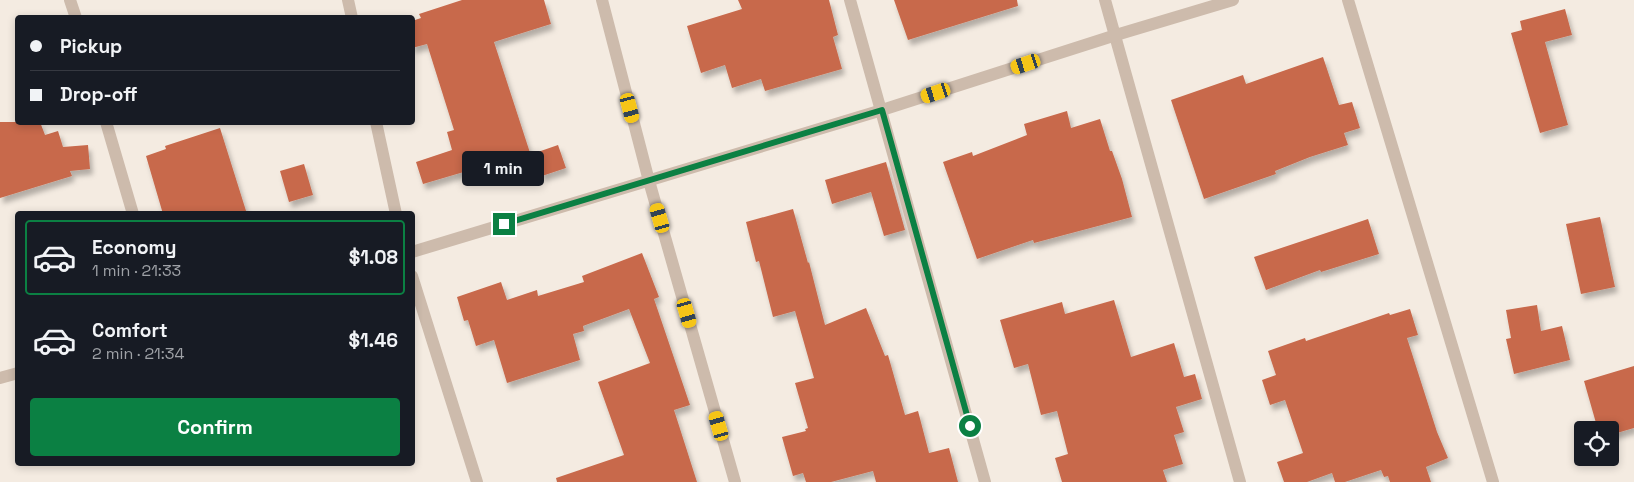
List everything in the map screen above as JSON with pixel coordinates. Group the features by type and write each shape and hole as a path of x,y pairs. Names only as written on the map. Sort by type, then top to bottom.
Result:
{"street":[{"path":"70,0 75,15"},
{"path":"348,0 351,15"},
{"path":"602,0 649,181 735,482"},
{"path":"850,0 986,482"},
{"path":"1105,0 1240,482"},
{"path":"415,251 882,110 1116,35 1233,0"},
{"path":"1348,0 1493,482"},
{"path":"107,125 132,211"},
{"path":"377,125 395,211"},
{"path":"415,286 477,482"},
{"path":"0,378 15,374"}],"building":[{"path":"462,0 544,0 551,24 494,42 533,162 504,171 501,161 423,184 416,162 452,150 447,132 454,130 427,44 415,47 415,20 421,18 419,14"},
{"path":"738,0 829,0 838,35 833,37 842,69 765,91 761,79 732,88 725,65 701,73 687,26 742,9"},
{"path":"894,0 1017,0 1018,6 908,40"},
{"path":"1565,9 1572,35 1545,42 1568,125 1540,133 1511,33 1522,30 1520,21"},
{"path":"1323,57 1339,105 1352,102 1360,128 1344,133 1348,145 1310,157 1275,171 1276,174 1204,199 1171,100 1243,75 1246,84"},
{"path":"1067,111 1071,128 1100,119 1110,151 1112,151 1122,179 1132,217 1034,243 1033,240 977,259 943,162 972,152 973,156 1027,135 1024,124"},
{"path":"0,122 15,122 15,125 41,125 45,135 58,131 63,147 88,145 90,169 70,171 72,176 0,198"},
{"path":"220,128 246,211 162,211 146,156 166,149 165,146"},
{"path":"558,145 566,168 542,176 535,153"},
{"path":"886,162 905,230 884,236 871,192 832,204 825,180"},
{"path":"304,164 313,195 289,202 280,171"},
{"path":"793,209 825,325 866,308 885,356 888,355 905,415 918,411 929,453 949,448 958,482 876,482 873,471 831,482 806,482 803,473 793,476 782,437 806,431 805,429 808,428 795,383 814,378 795,311 773,317 759,261 756,262 746,222"},
{"path":"1600,217 1615,287 1581,294 1566,224"},
{"path":"1368,219 1379,254 1321,272 1320,270 1266,290 1254,257"},
{"path":"642,253 659,297 654,299 690,405 674,410 697,482 557,482 556,478 624,455 598,382 650,363 629,309 583,326 584,331 573,334 580,360 507,383 494,340 476,346 468,320 464,321 457,297 501,282 507,300 537,290 538,296 584,282 582,276"},
{"path":"1114,300 1131,357 1174,343 1184,377 1195,374 1202,399 1176,407 1184,432 1174,435 1183,464 1163,470 1167,482 1062,482 1055,458 1068,454 1057,411 1041,415 1028,364 1014,368 1000,320 1062,302 1065,314"},
{"path":"1537,305 1541,331 1562,326 1570,360 1514,374 1506,339 1511,338 1506,310"},
{"path":"1410,309 1418,335 1407,338 1437,432 1448,458 1426,467 1431,482 1390,482 1388,476 1384,477 1381,470 1345,482 1335,482 1332,473 1307,482 1284,482 1277,462 1303,453 1285,400 1270,405 1262,380 1276,375 1268,351 1305,338 1306,341 1389,313 1390,315"},
{"path":"1634,366 1634,428 1619,432 1619,421 1595,421 1584,381"}],"route":[{"path":"504,224 882,110 970,426"}]}
